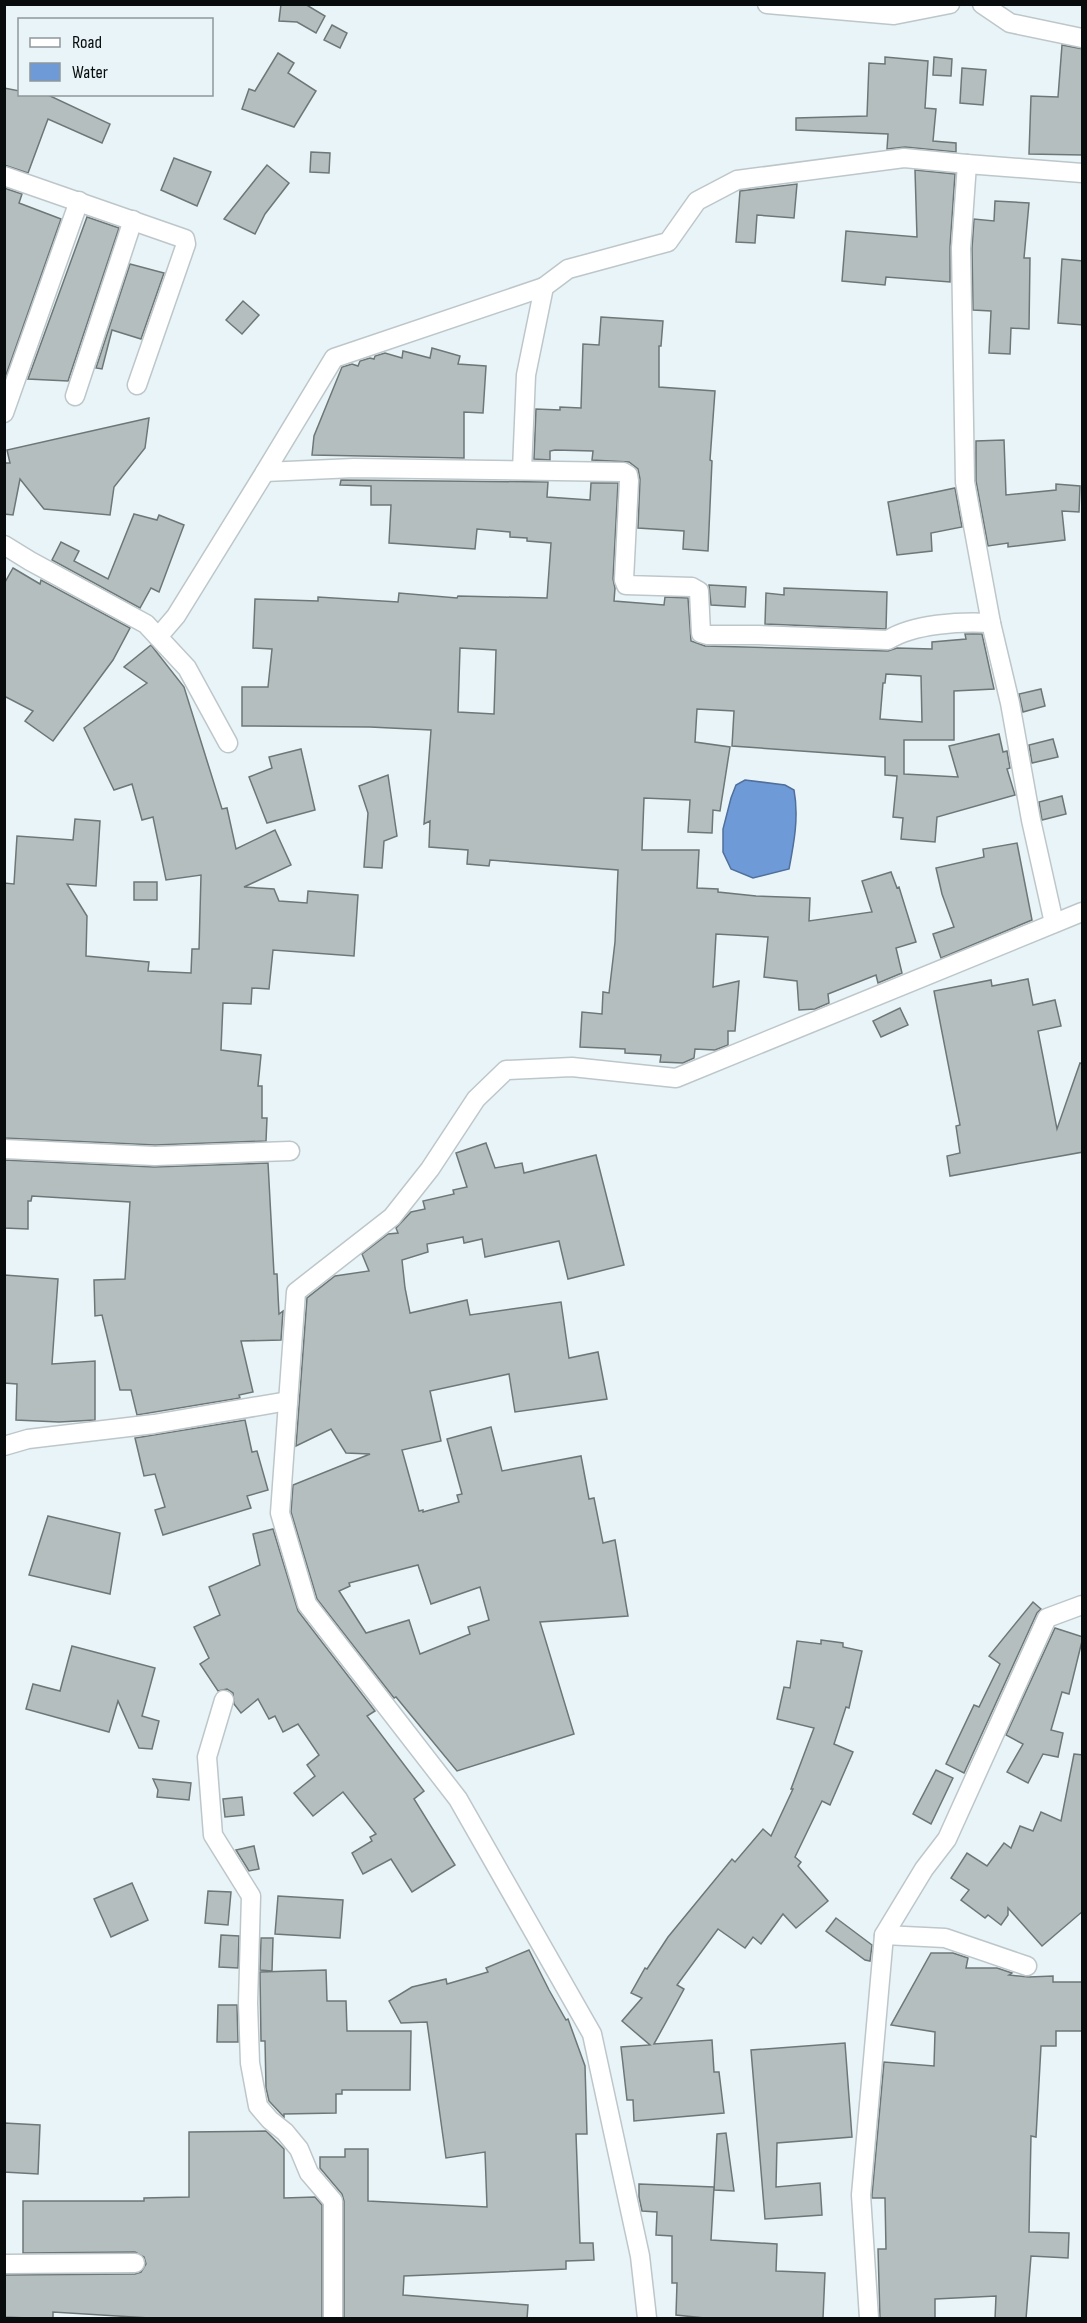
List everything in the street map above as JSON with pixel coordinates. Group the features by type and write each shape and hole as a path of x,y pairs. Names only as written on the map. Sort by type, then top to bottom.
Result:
{"street":[{"path":"767,4 894,15 950,4"},
{"path":"982,4 1010,23 1083,38"},
{"path":"158,637 176,616 334,358 544,287 568,270 668,242 696,201 737,180 904,158 1083,173"},
{"path":"967,164 962,248 964,482 991,623 1010,703 1031,820 1054,923"},
{"path":"4,176 182,236 185,239 186,244 137,385"},
{"path":"4,413 79,201"},
{"path":"75,396 133,220"},
{"path":"522,470 525,375 544,287"},
{"path":"265,472 354,468 623,472 628,475 626,585 692,587 699,591 701,633 888,640 901,632 970,621 991,623"},
{"path":"4,545 146,624 187,668 228,743"},
{"path":"647,2319 639,2256 592,2034 458,1799 307,1604 280,1513 296,1292 392,1217 430,1169 476,1100 506,1070 572,1067 676,1078 718,1063 1083,912"},
{"path":"4,1149 155,1156 290,1151"},
{"path":"4,1446 28,1439 154,1424 288,1401"},
{"path":"869,2319 861,2195 884,1935 924,1869 947,1839 1047,1618 1083,1605"},
{"path":"224,1700 207,1757 213,1835 251,1896 248,2003 250,2063 258,2106 300,2149 309,2173 333,2201 333,2319"},
{"path":"884,1935 945,1938 1027,1966"},
{"path":"4,2264 135,2263"}],"water":[{"path":"745,780 785,785 794,790 796,820 789,869 753,878 731,869 723,852 723,829 736,785"}],"building":[{"path":"281,4 305,4 325,16 316,33 297,22 279,21"},
{"path":"332,25 347,33 340,48 324,40"},
{"path":"1062,45 1083,49 1082,155 1029,154 1031,96 1058,97"},
{"path":"278,53 294,63 288,73 316,91 294,127 242,109 249,89 255,91"},
{"path":"885,57 928,61 925,108 936,109 933,141 956,143 956,152 905,147 887,149 888,134 796,130 796,118 867,116 869,63 885,64"},
{"path":"934,57 952,59 951,76 933,75"},
{"path":"962,68 986,70 983,105 960,103"},
{"path":"4,88 18,91 18,96 50,96 110,124 102,143 48,119 28,173 4,165"},
{"path":"311,152 330,153 329,173 310,172"},
{"path":"174,158 211,172 197,206 161,190"},
{"path":"267,165 289,183 265,214 255,234 224,219"},
{"path":"915,170 955,174 950,282 886,277 885,285 842,281 846,231 917,237"},
{"path":"797,184 794,218 757,215 755,243 736,242 740,191"},
{"path":"4,188 22,194 19,203 61,219 5,378"},
{"path":"995,201 1029,203 1024,258 1030,258 1029,329 1011,328 1010,354 989,353 991,311 973,310 974,219 994,221"},
{"path":"87,217 119,228 68,381 28,379"},
{"path":"1062,259 1083,261 1083,325 1058,323"},
{"path":"130,264 164,273 141,339 112,330 102,369 96,368"},
{"path":"243,301 259,315 242,334 226,320"},
{"path":"601,317 663,321 661,346 659,346 659,387 715,391 710,460 712,461 708,551 683,549 684,531 638,528 640,479 638,469 629,462 592,460 593,451 555,450 550,451 550,460 534,459 536,409 581,408 583,344 599,345"},
{"path":"432,348 460,356 458,364 486,366 483,413 464,412 464,458 312,455 314,436 342,367 352,364 358,366 360,361 374,359 375,356 385,353 402,358 403,351 430,358"},
{"path":"149,418 145,448 114,487 110,515 44,509 20,479 13,515 4,514 4,463 10,463 7,450"},
{"path":"1004,440 1006,495 1056,490 1056,484 1080,486 1079,512 1062,511 1065,540 1008,547 1008,543 988,546 976,481 976,441"},
{"path":"341,480 548,482 547,497 590,500 591,483 618,483 614,601 664,605 665,597 688,598 691,641 705,646 888,651 897,648 932,649 932,642 966,639 965,634 982,634 994,689 954,691 954,740 904,740 904,774 958,777 949,746 999,734 1003,752 1007,751 1010,768 1007,769 1015,795 937,817 935,842 901,839 903,818 893,817 897,776 885,775 885,757 732,746 734,711 697,709 695,742 730,747 720,811 713,810 712,833 688,832 690,800 644,798 642,850 699,850 697,888 718,889 718,892 756,896 810,898 809,921 872,912 862,881 891,872 897,888 899,887 916,942 896,948 902,973 878,983 876,975 828,994 829,1003 815,1009 799,1010 797,981 764,977 768,937 716,934 713,987 739,981 735,1031 728,1031 728,1045 715,1050 695,1049 694,1058 683,1063 660,1062 661,1055 625,1053 625,1049 580,1047 582,1012 602,1014 603,992 609,993 615,942 618,870 490,860 489,866 467,864 468,850 429,847 430,821 424,824 431,730 242,726 242,687 268,687 272,649 253,648 255,599 318,601 318,597 398,602 399,593 457,598 458,596 547,598 551,543 510,537 510,532 477,529 475,549 389,543 391,505 371,505 371,486 340,485","holes":["460,648 496,650 494,714 458,712","886,674 921,676 922,722 880,719"]},
{"path":"955,488 962,527 931,533 932,551 897,555 888,502"},
{"path":"134,514 157,520 159,515 184,525 159,592 151,588 140,608 52,560 61,542 79,551 74,561 108,579"},
{"path":"13,568 40,584 41,580 130,628 113,660 53,741 25,721 33,711 4,696 4,584"},
{"path":"709,585 746,587 745,607 711,605"},
{"path":"784,588 887,592 886,629 765,624 766,593 784,595"},
{"path":"151,645 184,687 222,809 227,808 236,849 275,830 291,865 244,887 274,889 279,901 307,903 308,891 358,895 354,956 273,950 269,989 252,988 251,1004 223,1003 221,1050 261,1055 258,1086 262,1086 262,1118 267,1118 266,1141 155,1145 4,1138 4,883 14,884 17,836 73,840 75,819 100,821 96,886 67,884 87,916 86,956 149,962 148,971 191,973 192,949 199,949 201,875 166,880 153,817 142,820 132,784 114,790 84,728 147,683 124,667"},
{"path":"1041,689 1045,706 1023,712 1019,694"},
{"path":"1053,739 1058,757 1032,763 1029,745"},
{"path":"301,749 315,810 267,823 249,777 272,768 269,757"},
{"path":"388,775 397,836 384,841 382,868 364,867 368,813 359,786"},
{"path":"1062,796 1066,814 1042,820 1039,802"},
{"path":"1017,843 1032,920 941,958 933,934 954,927 942,894 936,868 984,857 983,849"},
{"path":"134,882 157,882 157,900 134,900"},
{"path":"1028,979 1033,1005 1055,1000 1061,1026 1038,1031 1057,1129 1080,1063 1083,1064 1083,1152 950,1176 947,1156 960,1153 956,1126 960,1125 934,991 991,980 992,986"},
{"path":"900,1008 908,1025 881,1037 873,1021"},
{"path":"486,1143 495,1168 522,1163 524,1173 596,1155 624,1265 568,1279 559,1241 485,1257 482,1239 464,1243 463,1237 427,1244 428,1252 402,1260 410,1313 467,1300 470,1315 561,1302 569,1358 598,1352 607,1399 515,1412 509,1374 430,1391 441,1441 402,1450 419,1511 423,1510 423,1512 459,1502 457,1495 462,1494 447,1439 491,1427 502,1471 581,1456 589,1499 594,1498 603,1543 615,1540 628,1616 540,1622 574,1734 457,1771 396,1697 394,1698 317,1599 291,1512 293,1485 370,1454 346,1453 331,1429 296,1446 307,1298 335,1276 369,1271 362,1254 388,1234 398,1233 396,1228 411,1212 425,1209 423,1201 454,1194 453,1190 467,1187 456,1153","holes":["418,1565 431,1604 480,1587 489,1620 468,1627 470,1634 420,1654 409,1620 366,1633 339,1591 350,1586 349,1583"]},
{"path":"4,1160 154,1167 268,1163 274,1274 277,1274 279,1314 283,1311 281,1340 241,1341 253,1392 239,1395 240,1398 137,1415 131,1390 120,1390 102,1315 95,1316 94,1280 125,1279 130,1202 32,1196 31,1201 28,1201 28,1229 4,1228"},
{"path":"4,1275 58,1279 52,1364 95,1361 95,1420 59,1422 16,1420 17,1384 4,1383"},
{"path":"245,1420 252,1452 257,1451 268,1490 247,1496 251,1508 163,1535 155,1510 165,1507 155,1474 144,1476 135,1438"},
{"path":"48,1516 120,1533 110,1594 29,1575"},
{"path":"273,1529 298,1611 375,1711 367,1716 424,1791 414,1799 455,1865 412,1892 391,1859 363,1874 352,1853 372,1841 370,1837 376,1834 343,1792 313,1816 294,1793 315,1776 307,1765 319,1755 298,1724 283,1732 275,1716 269,1719 258,1699 241,1713 234,1704 233,1693 227,1689 218,1691 200,1664 209,1658 194,1627 220,1615 209,1587 260,1565 253,1534"},
{"path":"1033,1602 1041,1609 1037,1613 964,1773 946,1764 974,1705 979,1707 1000,1664 989,1656"},
{"path":"1055,1628 1083,1637 1069,1694 1062,1692 1051,1730 1063,1733 1058,1757 1043,1754 1028,1783 1007,1772 1023,1744 1006,1735"},
{"path":"821,1640 843,1643 843,1647 862,1651 849,1708 846,1707 834,1744 853,1752 830,1805 822,1801 795,1857 801,1862 798,1866 828,1901 796,1928 783,1914 761,1944 753,1937 745,1948 718,1929 677,1985 684,1989 654,2044 712,2040 714,2072 719,2072 724,2113 634,2121 633,2100 627,2100 621,2047 650,2045 622,2021 642,1998 631,1993 645,1968 647,1969 668,1937 732,1859 735,1862 763,1829 771,1836 793,1789 791,1789 814,1728 777,1719 784,1687 790,1688 797,1641 821,1644"},
{"path":"72,1646 155,1668 142,1716 159,1721 152,1749 139,1748 118,1701 109,1732 26,1709 33,1684 60,1691"},
{"path":"1074,1754 1083,1755 1083,1911 1042,1946 1008,1908 1008,1915 1001,1925 988,1915 985,1918 961,1900 969,1890 951,1878 967,1853 987,1866 1004,1843 1011,1848 1020,1826 1033,1831 1041,1812 1061,1821"},
{"path":"936,1770 953,1778 931,1824 913,1814"},
{"path":"153,1779 191,1783 189,1800 157,1797 158,1790"},
{"path":"242,1797 244,1815 225,1817 223,1799"},
{"path":"254,1846 259,1869 249,1871 236,1850"},
{"path":"132,1883 148,1920 111,1937 94,1899"},
{"path":"208,1891 231,1892 228,1925 205,1923"},
{"path":"278,1896 343,1900 340,1938 275,1934"},
{"path":"836,1918 872,1945 870,1961 865,1960 826,1931"},
{"path":"221,1935 239,1936 238,1968 219,1967"},
{"path":"261,1938 273,1938 272,1971 260,1970"},
{"path":"529,1950 549,1990 566,2020 568,2019 585,2066 587,2134 576,2134 580,2243 593,2243 594,2260 566,2261 566,2269 404,2276 403,2295 528,2305 527,2319 344,2319 344,2201 342,2194 320,2168 320,2157 345,2157 345,2149 368,2149 368,2201 487,2207 485,2152 446,2158 427,2022 401,2023 389,2001 412,1987 446,1979 447,1984 488,1972 486,1968"},
{"path":"931,1953 953,1953 968,1958 966,1968 997,1968 1012,1973 1009,1975 1053,1976 1053,1982 1083,1982 1083,2031 1056,2031 1056,2046 1041,2046 1036,2137 1031,2136 1029,2232 1069,2233 1068,2258 1031,2256 1026,2319 995,2319 996,2296 935,2299 935,2319 880,2319 878,2249 886,2249 885,2198 872,2198 872,2195 884,2062 934,2066 935,2032 891,2025"},
{"path":"326,1970 327,2001 346,2001 347,2031 411,2031 410,2090 342,2090 342,2094 336,2094 336,2113 284,2114 284,2117 269,2101 266,2088 265,2041 261,2041 260,1972"},
{"path":"218,2005 237,2005 238,2042 217,2042"},
{"path":"845,2043 852,2137 777,2143 776,2187 820,2183 822,2215 765,2219 751,2050"},
{"path":"4,2123 40,2125 38,2174 4,2172"},
{"path":"266,2131 284,2149 284,2198 315,2197 322,2205 322,2319 166,2319 53,2312 53,2319 4,2317 4,2275 135,2274 141,2272 146,2264 144,2257 135,2252 23,2253 23,2201 144,2201 144,2198 189,2197 189,2132"},
{"path":"726,2133 734,2191 714,2190 717,2134"},
{"path":"639,2184 714,2187 711,2240 777,2244 776,2271 825,2273 823,2318 714,2319 676,2315 677,2283 672,2283 672,2236 656,2235 657,2212 642,2211"}]}
